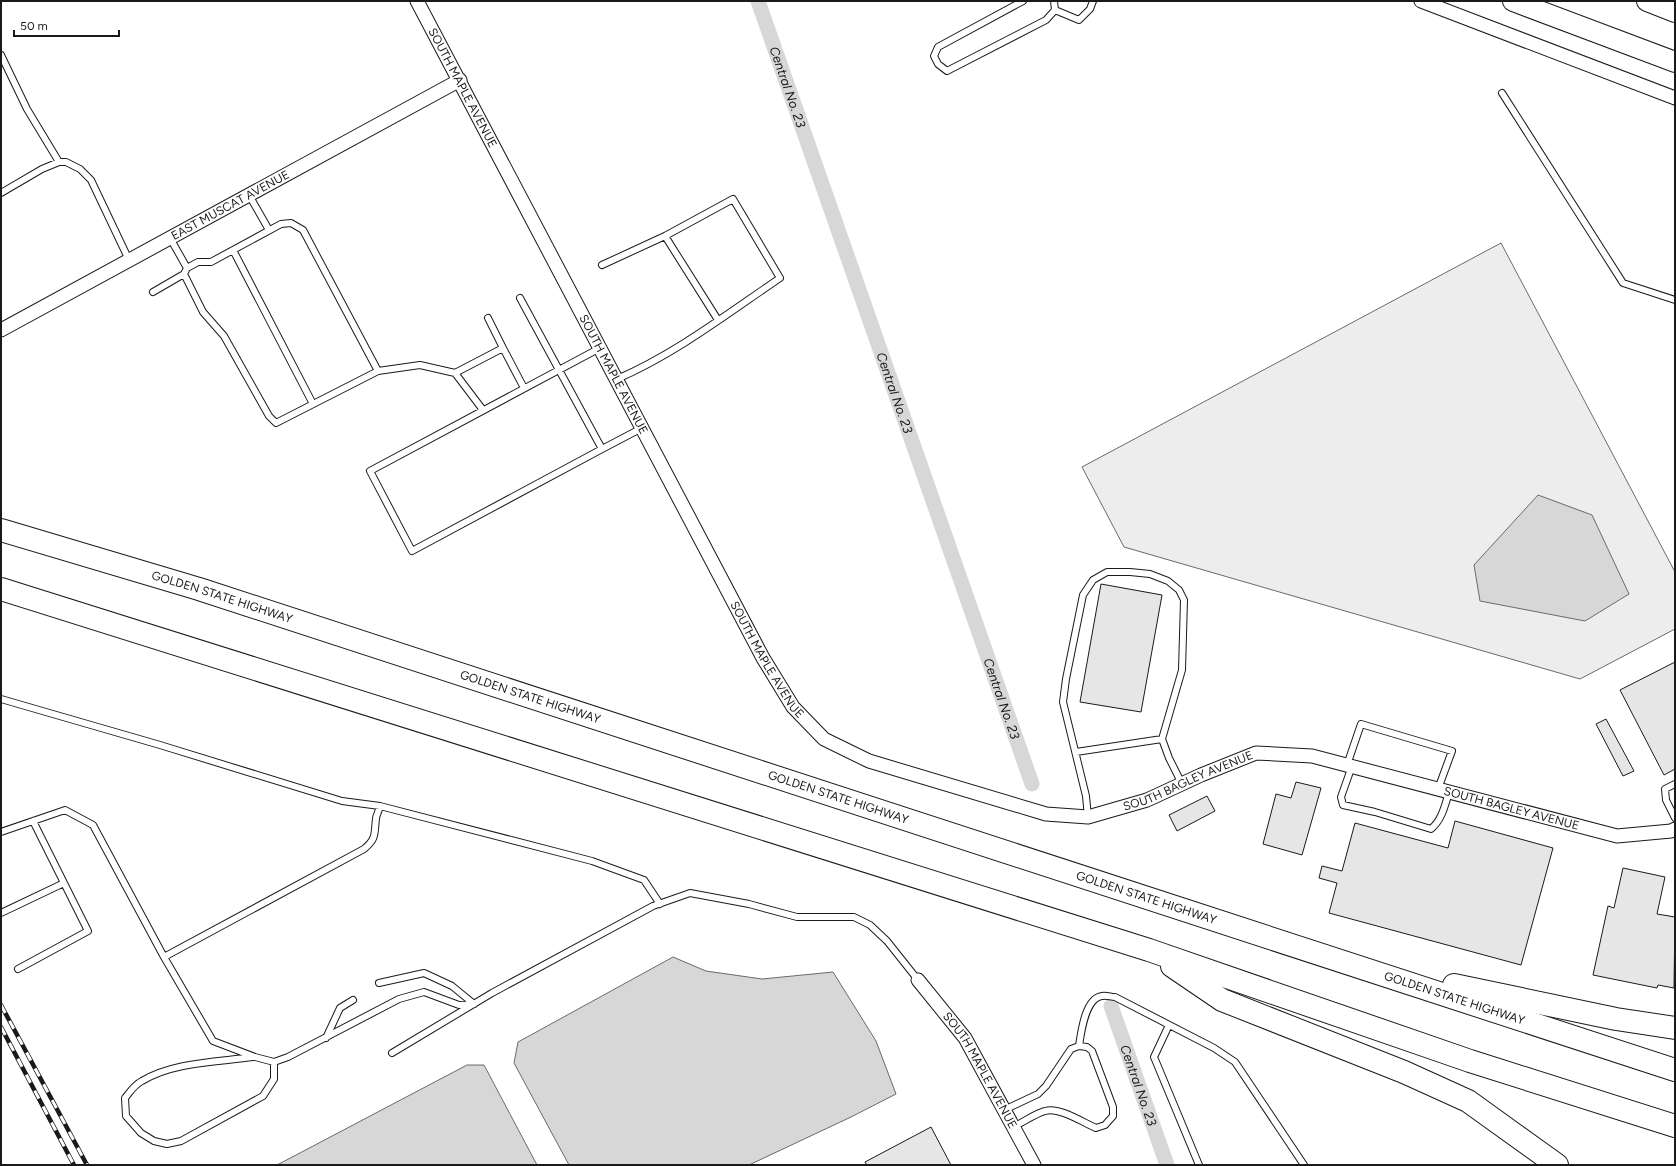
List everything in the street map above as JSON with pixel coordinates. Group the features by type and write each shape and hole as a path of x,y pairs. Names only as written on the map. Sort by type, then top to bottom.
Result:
{"highway":[{"name":"GOLDEN STATE HIGHWAY","path":"1,530 199,590 1675,1070"},
{"path":"1,589 1149,950 1470,1060 1675,1126"},
{"path":"1149,950 1222,1000 1404,1072 1468,1100 1557,1165"},
{"path":"1342,962 1616,1019 1675,1028"}],"main road":[{"path":"1513,1 1675,62"},
{"path":"1647,1 1675,12"}],"street":[{"name":"SOUTH MAPLE AVENUE","path":"417,1 460,80 763,658 793,707 824,739"},
{"path":"1421,1 1675,98"},
{"name":"EAST MUSCAT AVENUE","path":"1,330 460,80"},
{"name":"SOUTH BAGLEY AVENUE","path":"824,739 869,761 1046,814 1088,817 1147,800 1256,753 1312,756 1617,836 1671,831 1675,829"},
{"name":"SOUTH MAPLE AVENUE","path":"918,980 965,1038 1034,1165"}],"lane":[{"path":"1023,1 938,47 934,56 938,64 947,71 1046,20 1055,10 1054,1"},
{"path":"1055,10 1079,20 1090,9 1093,1"},
{"path":"1,55 27,109 59,162"},
{"path":"1502,93 1623,283 1675,300"},
{"path":"1,193 42,169 59,162 66,162 80,168 91,180 129,260"},
{"path":"249,195 269,230"},
{"path":"602,265 665,236 733,199 780,278 684,343 633,372 617,379"},
{"path":"153,292 198,262 210,262 281,224 291,223 303,230 378,370"},
{"path":"665,236 718,320"},
{"path":"170,238 203,312 224,336 272,420 276,423 378,370 420,365 455,373 483,410"},
{"path":"233,250 313,404"},
{"path":"520,298 602,449"},
{"path":"488,318 524,388"},
{"path":"455,373 503,348"},
{"path":"600,348 370,471 412,551 642,428"},
{"path":"1088,817 1086,796 1063,702 1066,679 1084,595 1093,580 1107,572 1150,574 1168,581 1179,590 1184,600 1182,670 1162,739 1182,784"},
{"path":"1,700 160,745 342,801 380,806 592,861 644,880 660,904"},
{"path":"1361,724 1452,752 1444,790 1442,815 1437,824 1431,829 1375,812 1343,805 1342,797 1349,765 1361,724"},
{"path":"1076,752 1162,739"},
{"path":"1675,784 1665,789 1666,800 1675,818"},
{"path":"164,957 364,849 371,843 375,836 376,818 380,806"},
{"path":"1,832 65,810 93,825 164,957 213,1041 255,1057 274,1062 288,1057 399,999 424,992 459,1005 474,1004"},
{"path":"18,968 88,931 33,821"},
{"path":"1,913 64,882"},
{"path":"392,1053 474,1004 653,906 690,893 749,904 797,917 854,917 870,924 887,941 918,980"},
{"path":"379,983 424,974 452,986 474,1004"},
{"path":"1079,1046 1084,1017 1096,999 1101,996 1115,997 1214,1048 1235,1062 1304,1165"},
{"path":"326,1038 340,1008 353,1000"},
{"path":"1169,1025 1154,1057 1199,1165"},
{"path":"1004,1110 1038,1094 1046,1086 1071,1049 1079,1046 1087,1047 1092,1051 1113,1107 1114,1116 1105,1125 1096,1128 1073,1117 1055,1111 1045,1111 1014,1127"},
{"path":"255,1057 180,1066 142,1081 132,1088 125,1098 126,1116 141,1133 154,1141 167,1144 181,1141 263,1096 274,1079 274,1062"}],"shaded area":[{"path":"1501,243 1675,572 1675,629 1580,679 1124,547 1082,467"},
{"path":"1538,495 1592,515 1629,594 1585,621 1480,601 1474,565"},
{"path":"673,957 706,971 762,979 833,972 876,1041 896,1094 749,1165 569,1165 514,1063 518,1042"},
{"path":"467,1065 484,1065 537,1165 277,1165"}],"building":[{"path":"1101,584 1162,595 1141,712 1080,702"},
{"path":"1675,662 1675,769 1664,775 1620,690"},
{"path":"1606,719 1634,771 1623,776 1596,724"},
{"path":"1296,782 1321,788 1302,855 1263,844 1276,794 1291,798"},
{"path":"1207,796 1215,811 1177,831 1169,815"},
{"path":"1455,821 1553,848 1521,965 1329,913 1337,883 1319,878 1322,866 1342,871 1355,823 1448,848"},
{"path":"1623,868 1665,877 1657,914 1675,917 1674,988 1658,985 1657,988 1593,975 1608,906 1614,908"},
{"path":"931,1127 951,1165 867,1165 865,1162"}],"waterway":[{"name":"Central No. 23","path":"758,1 1032,784"},
{"name":"Central No. 23","path":"1111,1006 1167,1165"}],"railway":[{"path":"1,1005 87,1165"},
{"path":"1,1027 74,1165"}]}
